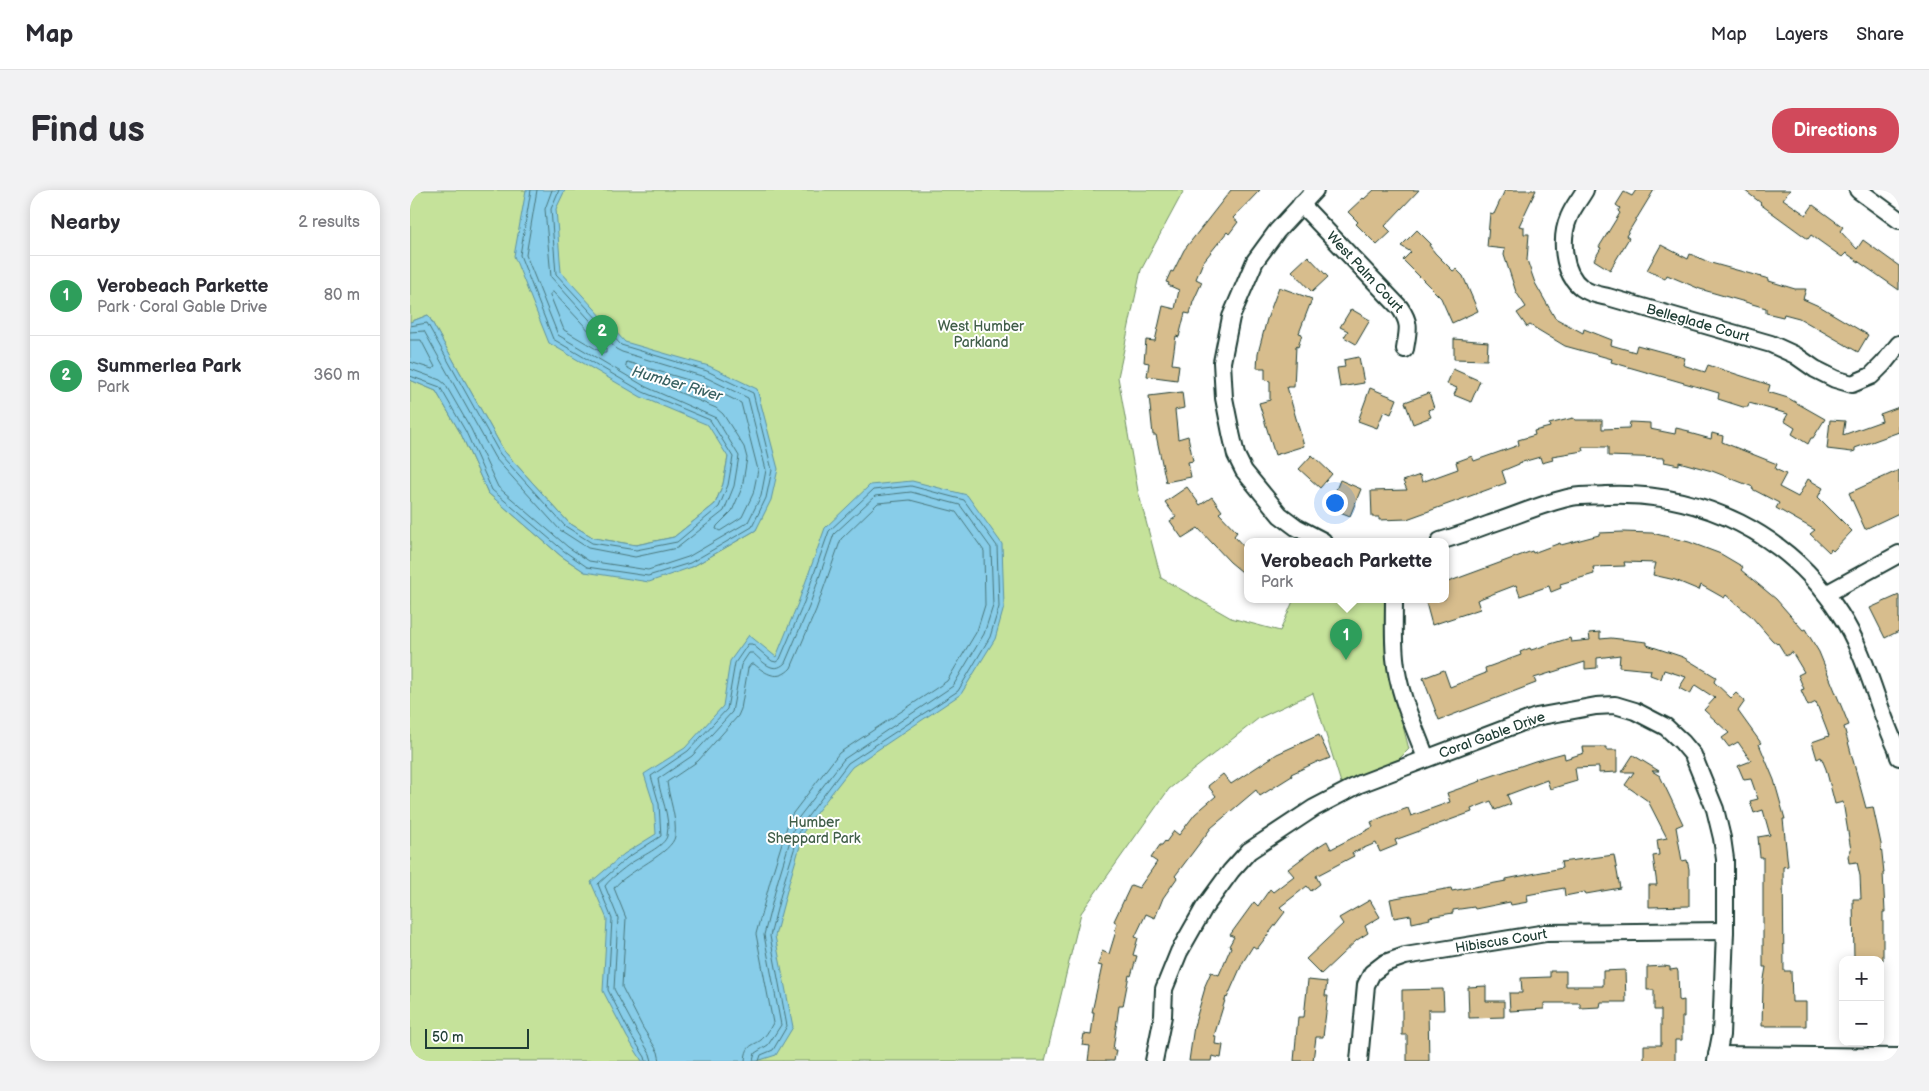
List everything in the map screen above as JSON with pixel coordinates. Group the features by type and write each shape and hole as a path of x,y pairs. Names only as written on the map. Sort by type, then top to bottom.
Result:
{"street":[{"path":"1315,190 1276,231 1255,262 1238,299 1227,331 1222,362 1230,434 1236,455 1244,471 1280,515 1296,527 1317,538"},
{"name":"Belleglade Court","path":"1585,190 1569,216 1565,230 1564,247 1567,264 1573,278 1582,288 1593,294 1608,296 1771,344 1795,355 1815,369 1835,379 1852,384 1871,376 1899,344"},
{"path":"1858,190 1899,220"},
{"name":"West Palm Court","path":"1300,204 1400,308 1408,320 1409,329 1405,349"},
{"path":"1449,538 1492,524 1535,506 1574,496 1634,494 1652,496 1675,500 1720,514 1763,536 1795,558 1826,594 1857,643 1898,752"},
{"path":"1826,594 1899,554"},
{"name":"Coral Gable Drive","path":"1394,603 1394,658 1411,722 1426,758 1474,742 1536,717 1596,706 1615,706 1635,711 1666,727 1692,755 1715,809 1725,859 1725,931 1721,1035 1717,1058"},
{"path":"1154,1061 1163,1016 1164,989 1179,952 1204,908 1231,871 1249,851 1314,808 1360,784 1426,758"},
{"name":"Hibiscus Court","path":"1359,1061 1366,985 1372,974 1385,963 1405,956 1546,933 1725,931"},
{"path":"1717,1058 1899,1057"}],"green space":[{"path":"410,190 1184,190 1141,270 1118,377 1138,491 1161,578 1231,618 1280,631 1292,603 1389,603 1389,673 1409,749 1396,762 1341,783 1313,693 1259,718 1169,789 1081,913 1045,1061 410,1061 410,380 436,391 461,434 488,493 561,556 585,572 692,567 756,530 777,469 757,390 728,457 723,484 715,504 674,537 636,545 594,538 569,523 504,451 428,315 410,322"}],"water":[{"name":"Humber River","path":"526,190 565,190 556,209 561,272 625,342 709,366 757,389 778,469 771,500 756,530 692,567 649,582 585,572 561,556 488,493 461,434 436,391 410,380 410,322 428,315 504,451 569,523 594,538 636,545 674,537 715,504 723,484 728,457 708,425 641,397 549,343 514,256"},
{"path":"912,481 967,495 1002,544 1004,607 995,639 961,694 852,767 806,826 775,936 793,1027 776,1055 757,1061 642,1061 603,991 607,919 591,882 624,854 656,834 654,805 644,774 685,748 723,706 730,661 749,635 776,657 825,528 870,485"}],"building":[{"path":"1231,190 1260,190 1233,218 1238,222 1229,234 1227,232 1203,262 1196,279 1202,282 1190,314 1185,313 1179,337 1176,336 1172,364 1179,365 1177,380 1147,376 1149,363 1144,362 1146,340 1155,341 1163,306 1175,309 1179,290 1168,285 1169,283 1166,282 1184,250"},
{"path":"1374,190 1419,190 1385,226 1391,232 1377,245 1356,224 1358,222 1348,212"},
{"path":"1505,190 1536,190 1519,226 1524,227 1524,234 1529,234 1527,260 1535,283 1555,318 1583,333 1584,329 1612,340 1611,345 1635,352 1637,345 1685,358 1683,365 1705,372 1708,365 1770,385 1768,392 1788,398 1825,419 1813,438 1811,438 1808,444 1792,434 1795,428 1784,421 1788,414 1749,403 1748,407 1743,407 1718,399 1719,393 1611,362 1612,359 1565,346 1530,325 1527,327 1517,313 1526,307 1516,292 1504,255 1505,249 1487,247 1490,213 1494,214"},
{"path":"1636,190 1654,190 1626,236 1629,238 1610,270 1594,260 1601,248 1599,247 1620,213 1618,211 1620,208 1616,205 1624,192 1632,196"},
{"path":"1744,190 1790,190 1783,199 1806,215 1813,205 1843,227 1840,231 1857,249 1863,240 1899,266 1899,290 1846,253 1842,257 1811,235 1808,239"},
{"path":"1417,230 1431,244 1429,245 1435,253 1453,271 1456,269 1463,276 1478,311 1452,323 1441,298 1403,260 1411,252 1401,246"},
{"path":"1661,245 1688,259 1690,254 1711,263 1769,279 1769,281 1795,289 1806,289 1803,299 1821,307 1868,335 1858,352 1799,318 1784,314 1783,317 1766,313 1766,308 1700,289 1667,275 1665,279 1647,270"},
{"path":"1308,256 1328,277 1312,292 1292,271"},
{"path":"1279,287 1312,299 1299,333 1302,334 1298,347 1296,346 1294,387 1287,387 1304,446 1275,455 1259,403 1270,400 1270,381 1265,380 1265,368 1257,368 1258,353 1267,319"},
{"path":"1351,309 1370,320 1356,344 1344,337 1348,331 1340,327"},
{"path":"1454,339 1488,342 1487,360 1454,359"},
{"path":"1359,357 1364,383 1340,387 1337,368 1345,367 1344,360"},
{"path":"1453,369 1480,381 1471,402 1454,395 1457,388 1447,384"},
{"path":"1370,388 1397,399 1391,414 1384,411 1377,428 1358,421"},
{"path":"1182,392 1184,408 1175,410 1178,439 1188,436 1193,461 1188,462 1191,477 1166,482 1156,435 1153,435 1149,396"},
{"path":"1429,393 1434,408 1428,410 1431,417 1413,424 1405,402"},
{"path":"1899,407 1899,432 1855,448 1855,451 1852,452 1827,449 1830,420 1845,421 1843,435 1882,421 1880,414"},
{"path":"1573,418 1576,420 1602,420 1602,429 1629,428 1630,422 1650,423 1650,429 1675,434 1676,428 1711,439 1712,433 1723,436 1722,442 1777,464 1775,469 1786,474 1779,487 1798,497 1808,479 1823,488 1818,497 1852,531 1833,551 1831,549 1829,552 1810,534 1815,530 1776,508 1779,503 1752,489 1753,487 1712,471 1679,462 1679,465 1664,462 1665,458 1608,456 1608,447 1582,447 1583,451 1552,456 1553,460 1542,463 1540,457 1519,463 1502,471 1506,483 1407,519 1379,520 1379,517 1372,517 1371,491 1407,490 1403,481 1420,475 1422,482 1458,469 1456,462 1472,456 1474,461 1519,445 1518,440 1535,435 1534,431 1550,427 1549,424"},
{"path":"1312,455 1332,474 1320,488 1299,469"},
{"path":"1899,470 1899,513 1865,529 1849,493"},
{"path":"1340,480 1361,489 1350,516 1335,510 1338,505 1331,502"},
{"path":"1187,487 1200,505 1212,497 1222,511 1219,513 1237,532 1234,536 1244,547 1244,574 1230,562 1198,528 1182,538 1170,521 1176,517 1165,502"},
{"path":"1623,532 1652,533 1689,542 1721,554 1743,567 1741,570 1776,599 1803,630 1805,629 1819,652 1849,725 1844,727 1866,808 1873,807 1881,844 1884,873 1883,956 1854,956 1853,899 1861,899 1860,876 1857,862 1849,863 1848,856 1851,850 1843,802 1835,804 1826,769 1821,757 1817,759 1812,742 1829,736 1816,702 1808,706 1801,690 1804,689 1798,675 1804,672 1792,652 1786,656 1778,643 1772,640 1751,616 1726,595 1724,598 1701,585 1699,590 1675,580 1653,575 1656,563 1624,562 1625,566 1593,567 1594,574 1560,584 1561,588 1551,592 1549,586 1520,596 1516,585 1477,600 1480,609 1432,625 1426,603 1449,603 1449,582 1532,551 1533,553 1560,543 1561,545 1599,535 1599,533"},
{"path":"1899,595 1899,631 1885,638 1870,608"},
{"path":"1600,632 1600,639 1611,638 1647,642 1647,645 1683,657 1716,677 1714,682 1731,698 1736,693 1745,701 1738,711 1761,743 1759,744 1774,780 1785,819 1783,819 1788,866 1783,867 1784,971 1791,971 1792,1002 1806,1002 1806,1026 1762,1026 1763,985 1766,967 1763,967 1763,857 1760,857 1758,837 1770,835 1763,810 1754,813 1750,801 1758,799 1751,779 1744,780 1738,766 1751,761 1738,742 1729,747 1722,738 1729,733 1704,710 1715,698 1695,685 1690,694 1679,688 1686,677 1664,670 1661,679 1650,675 1651,670 1619,667 1620,655 1597,658 1597,668 1585,669 1585,662 1534,678 1536,683 1439,720 1423,678 1444,670 1450,687 1486,673 1485,668 1521,655 1520,652 1530,648 1531,650 1570,638 1571,642 1590,640 1589,633"},
{"path":"1319,735 1330,758 1291,774 1292,776 1260,796 1256,790 1211,828 1175,876 1177,878 1163,898 1155,918 1146,914 1135,937 1138,938 1133,955 1137,956 1131,976 1129,975 1123,1006 1119,1006 1113,1050 1116,1050 1114,1061 1088,1061 1090,1046 1082,1045 1084,1034 1091,1035 1094,1012 1092,1012 1102,966 1098,965 1102,951 1109,954 1116,931 1117,923 1114,921 1131,885 1139,888 1157,862 1151,858 1160,845 1166,842 1174,831 1179,835 1195,814 1216,796 1208,786 1223,774 1231,784 1277,754"},
{"path":"1583,747 1606,747 1606,750 1617,750 1617,772 1599,773 1599,767 1575,768 1577,781 1550,789 1547,780 1507,795 1511,804 1495,810 1491,801 1471,809 1472,812 1395,840 1397,845 1380,852 1376,843 1352,853 1354,856 1316,876 1320,884 1311,891 1307,886 1280,907 1285,912 1257,949 1253,946 1243,962 1226,997 1214,1036 1216,1036 1215,1044 1223,1045 1221,1058 1212,1056 1211,1061 1189,1061 1194,1026 1204,988 1211,972 1219,975 1234,937 1230,935 1254,902 1258,906 1270,889 1273,892 1294,876 1288,869 1327,841 1331,849 1373,827 1371,822 1385,816 1408,808 1411,816 1450,802 1447,793 1535,761 1564,753 1565,759 1584,753"},
{"path":"1633,755 1659,771 1652,771 1660,776 1683,824 1676,827 1682,861 1687,860 1689,869 1689,906 1649,907 1649,885 1657,885 1653,856 1659,855 1657,840 1667,838 1648,801 1625,785 1634,772 1622,772"},
{"path":"1614,855 1620,888 1565,896 1564,888 1527,895 1528,902 1511,905 1510,902 1475,909 1474,907 1453,910 1453,913 1429,917 1430,919 1412,923 1411,915 1394,918 1390,899 1451,888 1452,891 1506,881 1506,879 1562,868 1561,862"},
{"path":"1370,900 1380,917 1365,926 1368,933 1357,940 1321,974 1306,959 1343,924 1339,918"},
{"path":"1647,967 1670,967 1670,970 1677,969 1678,972 1679,1001 1684,1000 1682,1040 1675,1040 1675,1061 1644,1061 1644,1045 1661,1045 1661,1010 1654,1010 1654,990 1647,990"},
{"path":"1625,970 1626,1002 1601,1002 1600,1007 1580,1008 1580,1003 1544,1003 1544,1009 1510,1011 1509,993 1522,993 1521,978 1550,977 1550,971 1566,971 1566,986 1603,986 1603,971"},
{"path":"1308,980 1327,982 1325,996 1328,996 1323,1037 1316,1037 1313,1061 1294,1061 1298,1017 1304,1017"},
{"path":"1486,986 1486,1001 1504,1001 1504,1017 1469,1018 1468,987"},
{"path":"1443,989 1444,1010 1428,1010 1429,1061 1407,1061 1407,1035 1402,1035 1402,990"}],"place":[{"name":"Summerlea Park","path":"602,356"},
{"name":"Verobeach Parkette","path":"1346,660"}],"park label":[{"name":"West Humber Parkland","path":"981,334"},
{"name":"Humber Sheppard Park","path":"814,830"}]}
